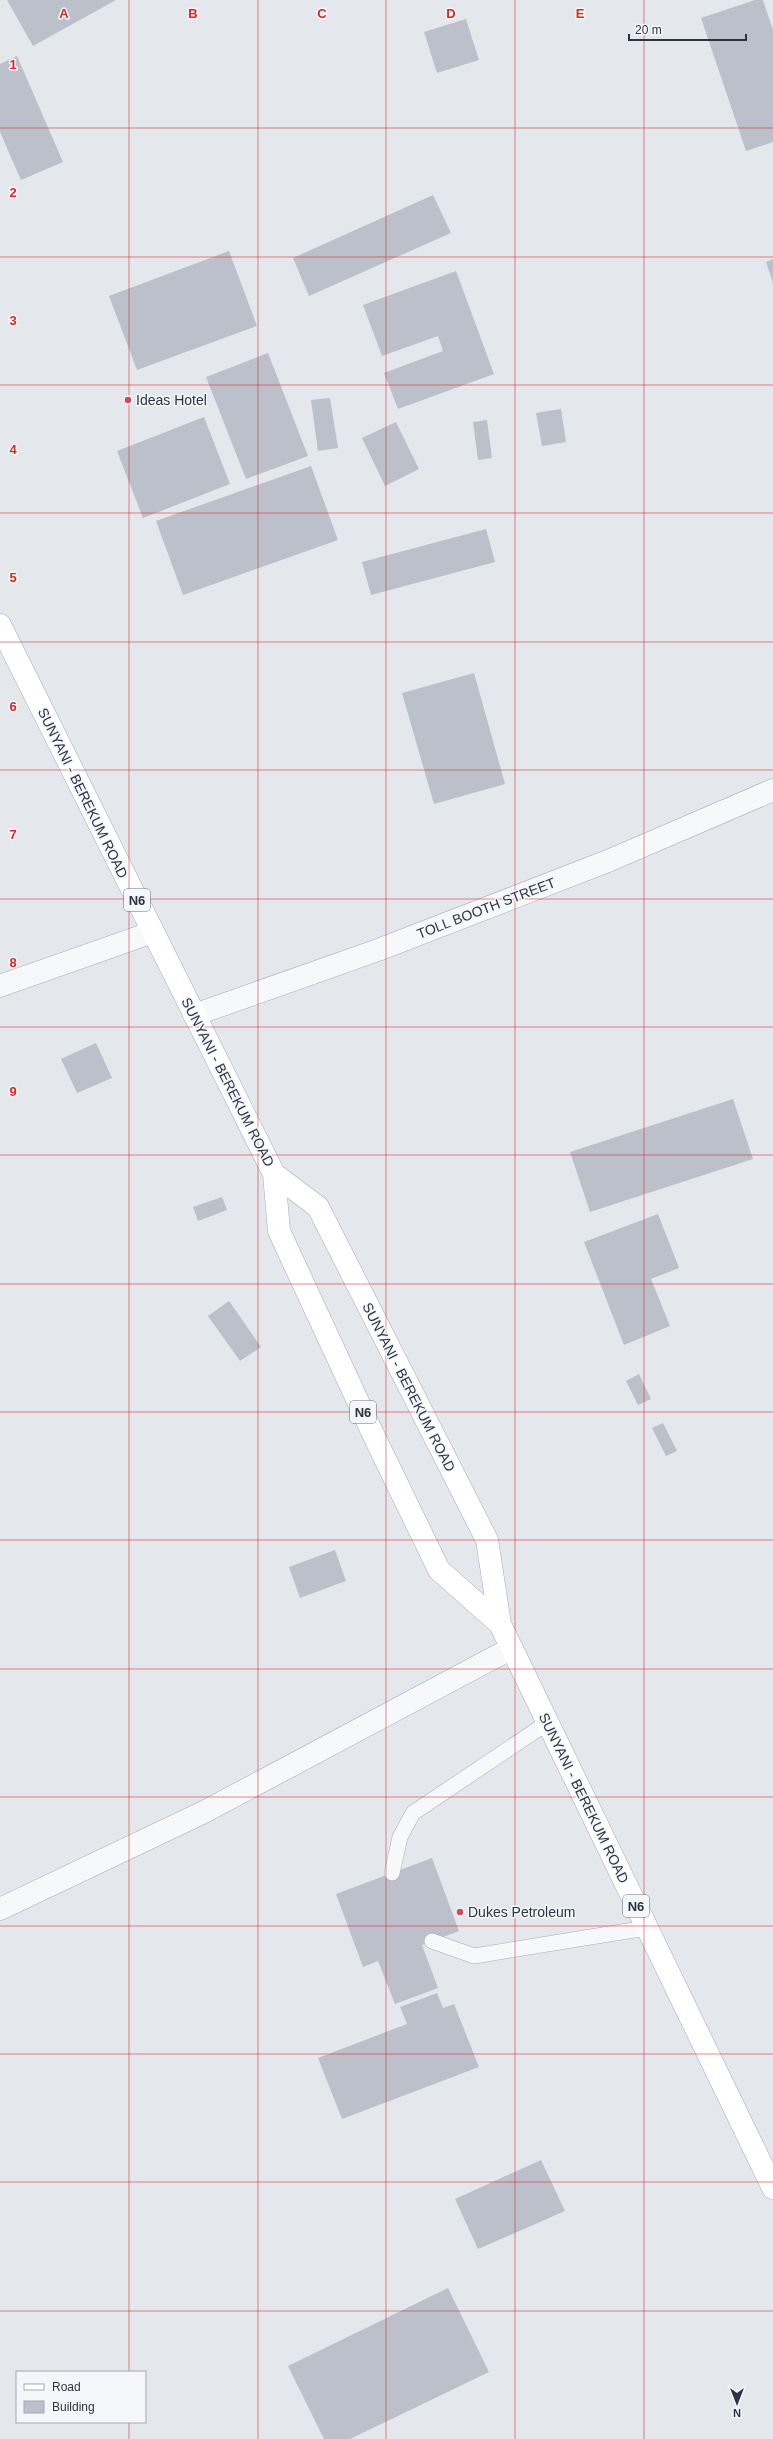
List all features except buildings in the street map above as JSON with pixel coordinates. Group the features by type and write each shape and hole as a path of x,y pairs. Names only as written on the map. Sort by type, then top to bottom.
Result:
{"main road":[{"name":"SUNYANI - BEREKUM ROAD","path":"0,626 274,1174 279,1231 373,1434 439,1570 500,1624"},
{"name":"SUNYANI - BEREKUM ROAD","path":"274,1174 318,1207 487,1540 500,1624 773,2188"}],"street":[{"name":"TOLL BOOTH STREET","path":"194,1015 378,950 564,878 773,790"},
{"path":"0,986 153,932"},
{"path":"0,1909 204,1812 512,1648"}],"lane":[{"path":"392,1873 400,1837 413,1813 547,1723"},
{"path":"432,1941 474,1956 646,1928"}],"place":[{"name":"Ideas Hotel","path":"128,400"},
{"name":"Dukes Petroleum","path":"460,1912"}]}
